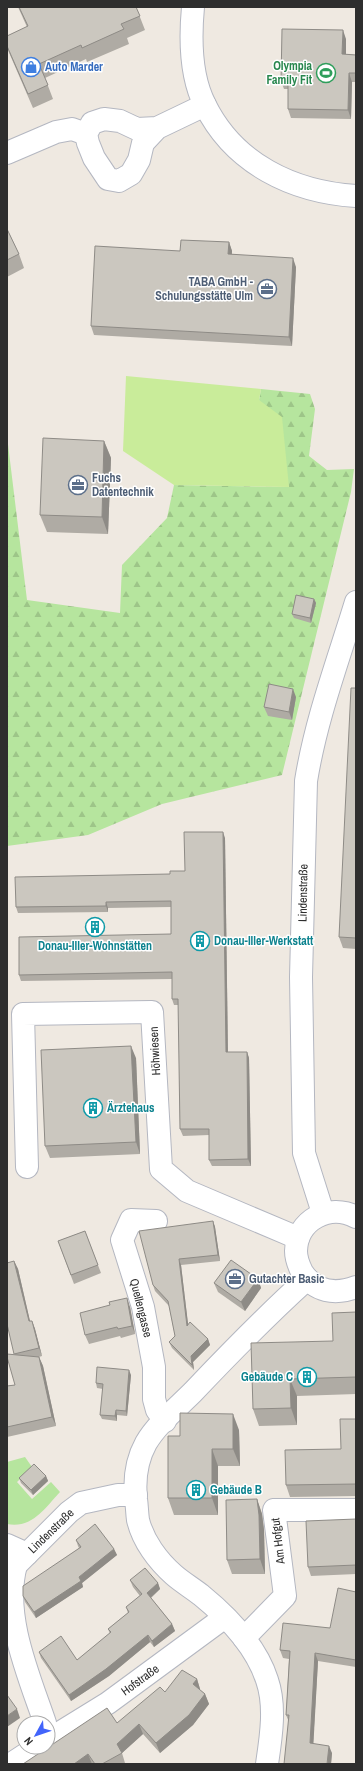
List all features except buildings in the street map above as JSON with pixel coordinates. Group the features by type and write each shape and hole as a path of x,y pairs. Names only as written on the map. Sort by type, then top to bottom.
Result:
{"street":[{"path":"193,7 192,56 197,82 205,105 222,132 236,147 261,168 296,184 334,194 356,196"},
{"path":"157,128 137,129 120,122 104,119 92,123 86,134 88,143 102,172 108,179 119,181 131,174 139,160 143,143 157,128 205,105"},
{"path":"7,153 56,132 72,129 86,134"},
{"name":"Lindenstraße","path":"323,1213 304,1152 301,977 306,780 310,756 323,707 356,602"},
{"name":"Höhwiesen","path":"27,1167 23,1014 152,1012 161,1169 187,1191 298,1238"},
{"path":"356,1217 349,1213 336,1211 323,1213 308,1223 298,1238 296,1252 299,1266 306,1279 317,1287 330,1291 343,1292 356,1287"},
{"name":"Quellengasse","path":"156,1221 131,1220 122,1240 143,1307 154,1366 154,1399 157,1410 165,1421"},
{"path":"267,1764 272,1730 270,1694 267,1680 257,1658 244,1638 225,1617 201,1595 175,1576 161,1563 147,1542 138,1520 136,1468 147,1441 262,1322 306,1279"},
{"name":"Lindenstraße","path":"17,1563 69,1512 81,1503 113,1496 136,1495"},
{"name":"Am Hofgut","path":"244,1638 285,1596 274,1510 356,1510"},
{"path":"7,1545 17,1563 12,1578 11,1596 14,1621 40,1715"},
{"name":"Hofstraße","path":"56,1731 108,1703 225,1617"},
{"name":"Hofstraße","path":"11,1764 22,1755"}],"green space":[{"path":"126,376 261,389 259,400 282,417 289,487 174,485 123,451"},
{"path":"261,389 310,394 315,409 309,456 327,470 354,469 351,492 282,775 162,804 88,835 7,846 7,436 27,600 120,613 122,565 167,518 174,485 289,487 259,400"},
{"path":"25,1457 32,1467 17,1482 32,1499 51,1482 60,1492 37,1516 31,1520 16,1525 7,1524 7,1462"}],"place":[{"name":"Auto Marder","path":"31,67"},
{"name":"Olympia Family Fit","path":"326,73"},
{"name":"TABA GmbH - Schulungsstätte Ulm","path":"267,289"},
{"name":"Fuchs Datentechnik","path":"78,485"},
{"name":"Donau-Iller-Wohnstätten","path":"95,927"},
{"name":"Donau-Iller-Werkstatt","path":"200,941"},
{"name":"Ärztehaus","path":"93,1108"},
{"name":"Gutachter Basic","path":"235,1279"},
{"name":"Gebäude C","path":"307,1377"},
{"name":"Gebäude B","path":"196,1490"}]}
